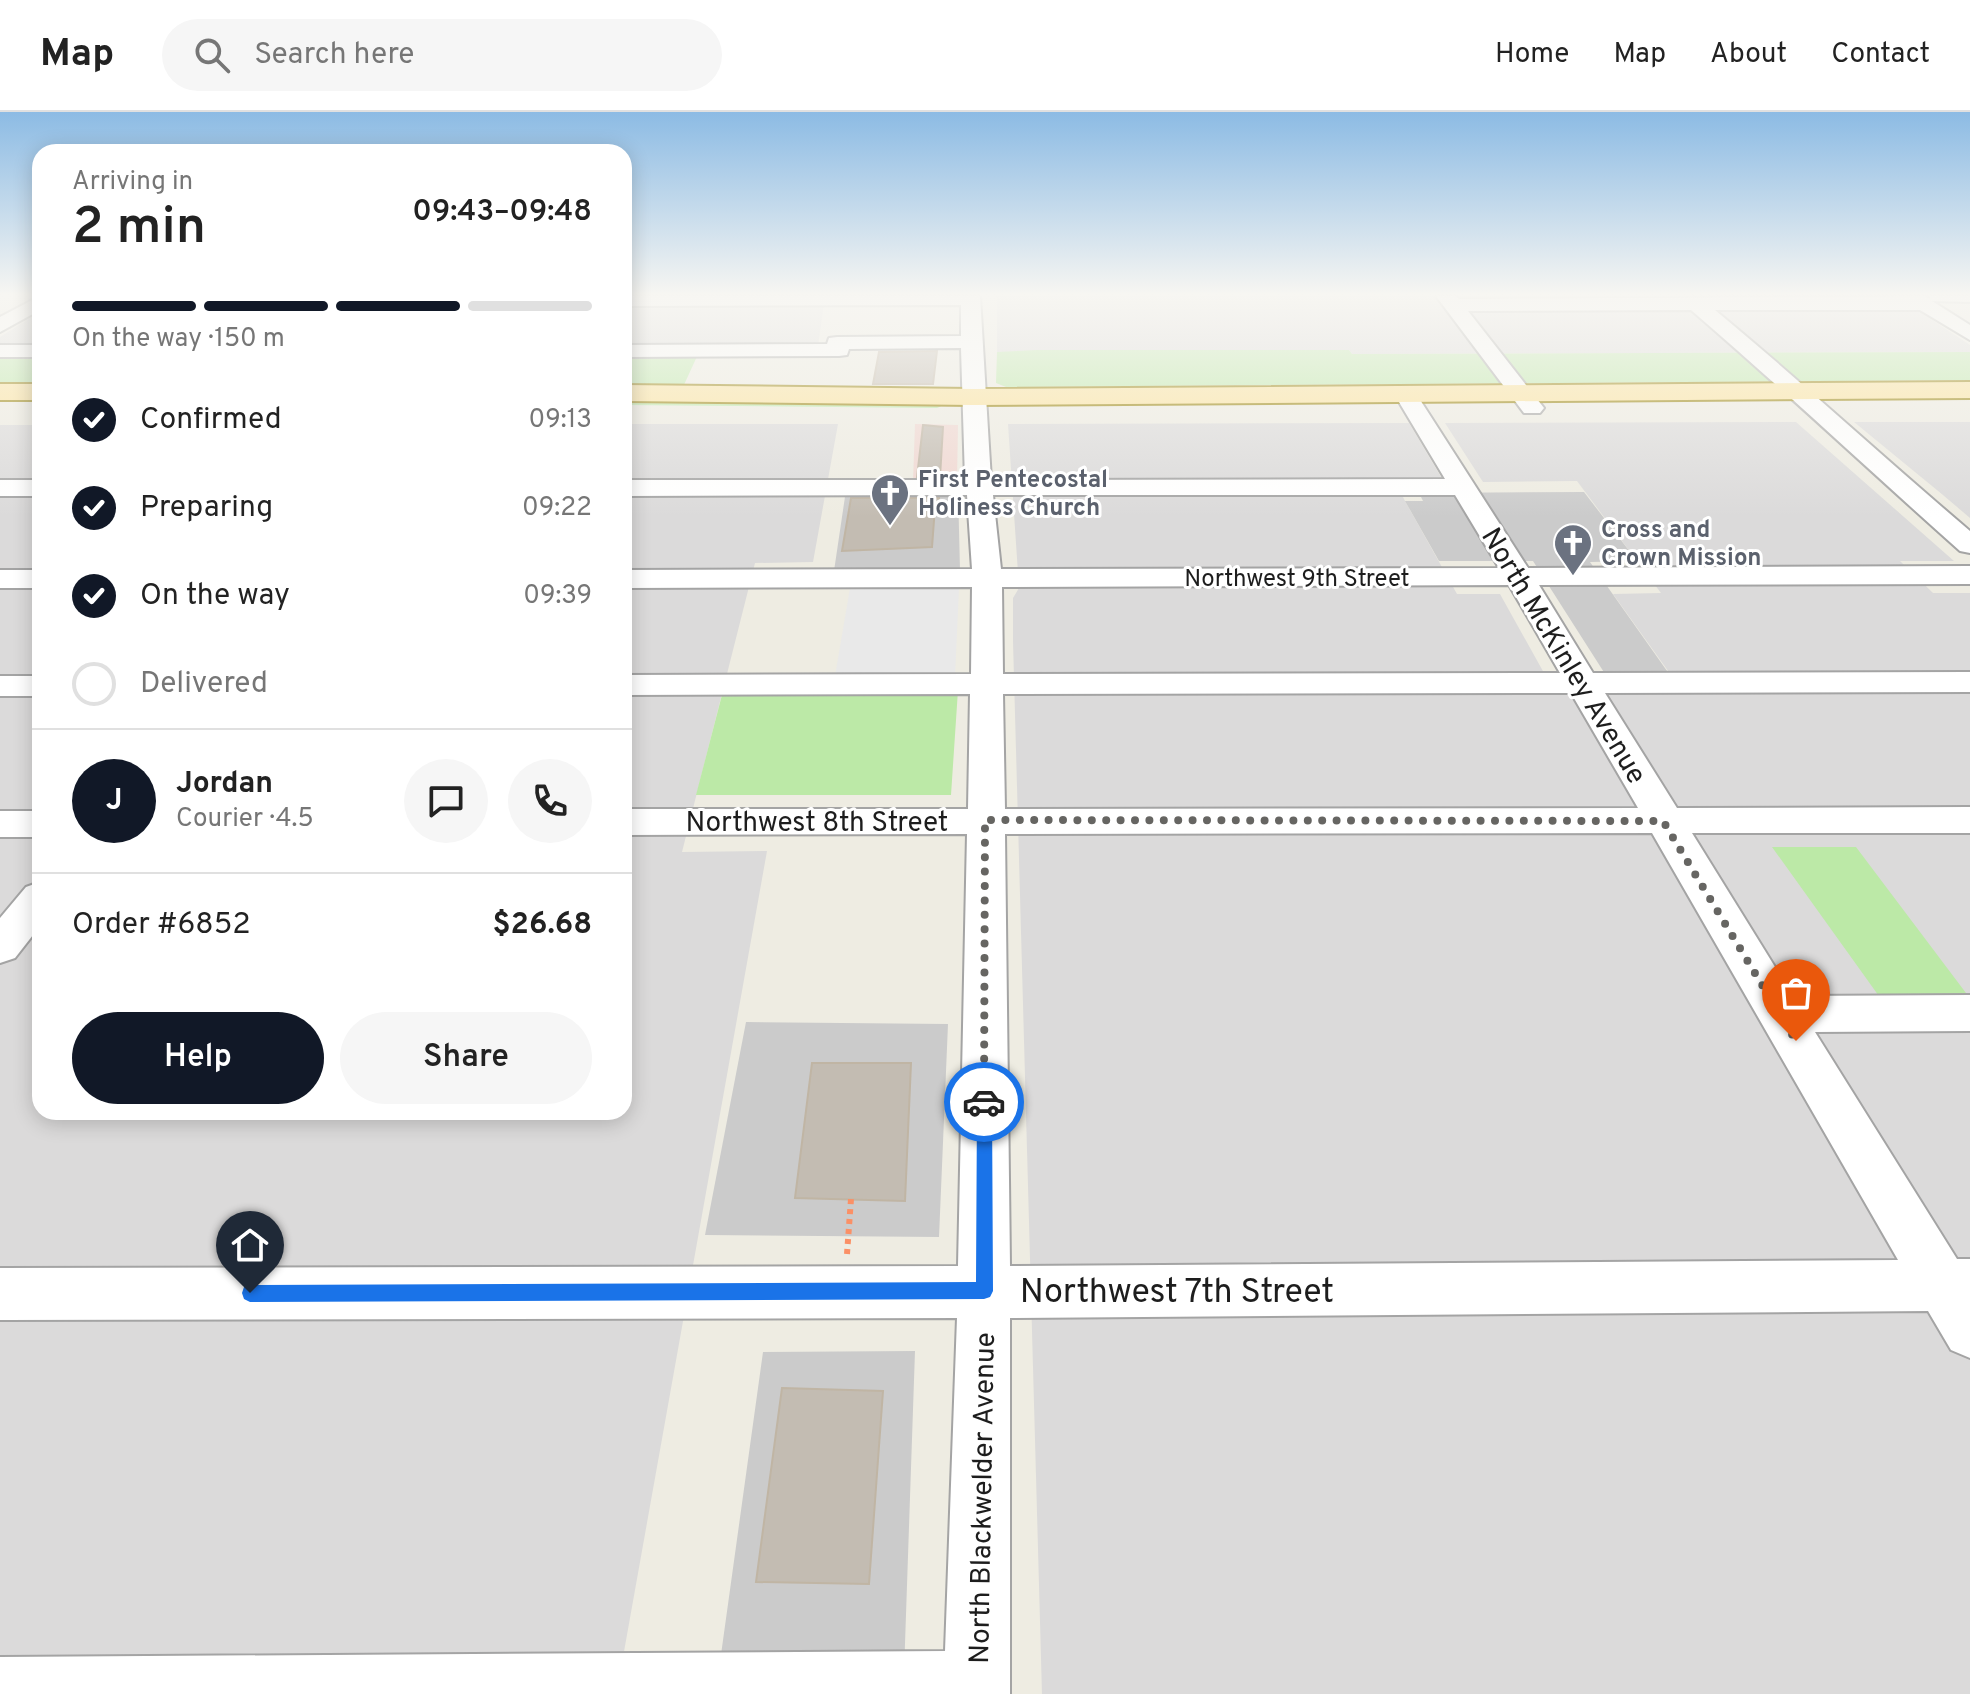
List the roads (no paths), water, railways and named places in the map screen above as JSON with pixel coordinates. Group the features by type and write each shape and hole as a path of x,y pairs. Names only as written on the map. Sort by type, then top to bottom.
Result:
{"main road":[{"path":"632,410 1409,400 1805,399 1970,390"},
{"path":"0,392 32,392"},
{"path":"632,393 836,396 973,405"},
{"path":"1805,399 1970,407"},
{"path":"0,409 32,409"}],"street":[{"path":"836,396 841,370"},
{"name":"North Blackwelder Avenue","path":"972,370 978,489 987,579 984,1291 978,1689"},
{"path":"1502,370 1525,400"},
{"path":"1771,370 1970,545"},
{"name":"North McKinley Avenue","path":"1409,400 1519,577 1779,1014 1956,1285 1970,1331"},
{"path":"632,488 1463,487"},
{"path":"0,488 32,488"},
{"name":"Northwest 9th Street","path":"632,579 1970,575"},
{"path":"0,579 32,579"},
{"path":"632,685 1970,682"},
{"path":"0,686 32,686"},
{"name":"Northwest 8th Street","path":"632,822 1970,820"},
{"path":"0,824 32,824"},
{"path":"0,947 32,907"},
{"path":"1779,1014 1970,1013"},
{"name":"Northwest 7th Street","path":"0,1294 844,1293 1956,1285"},
{"path":"0,1690 978,1689"}],"place":[{"name":"First Pentecostal Holiness Church","path":"890,527"},
{"name":"Cross and Crown Mission","path":"1573,577"}]}
